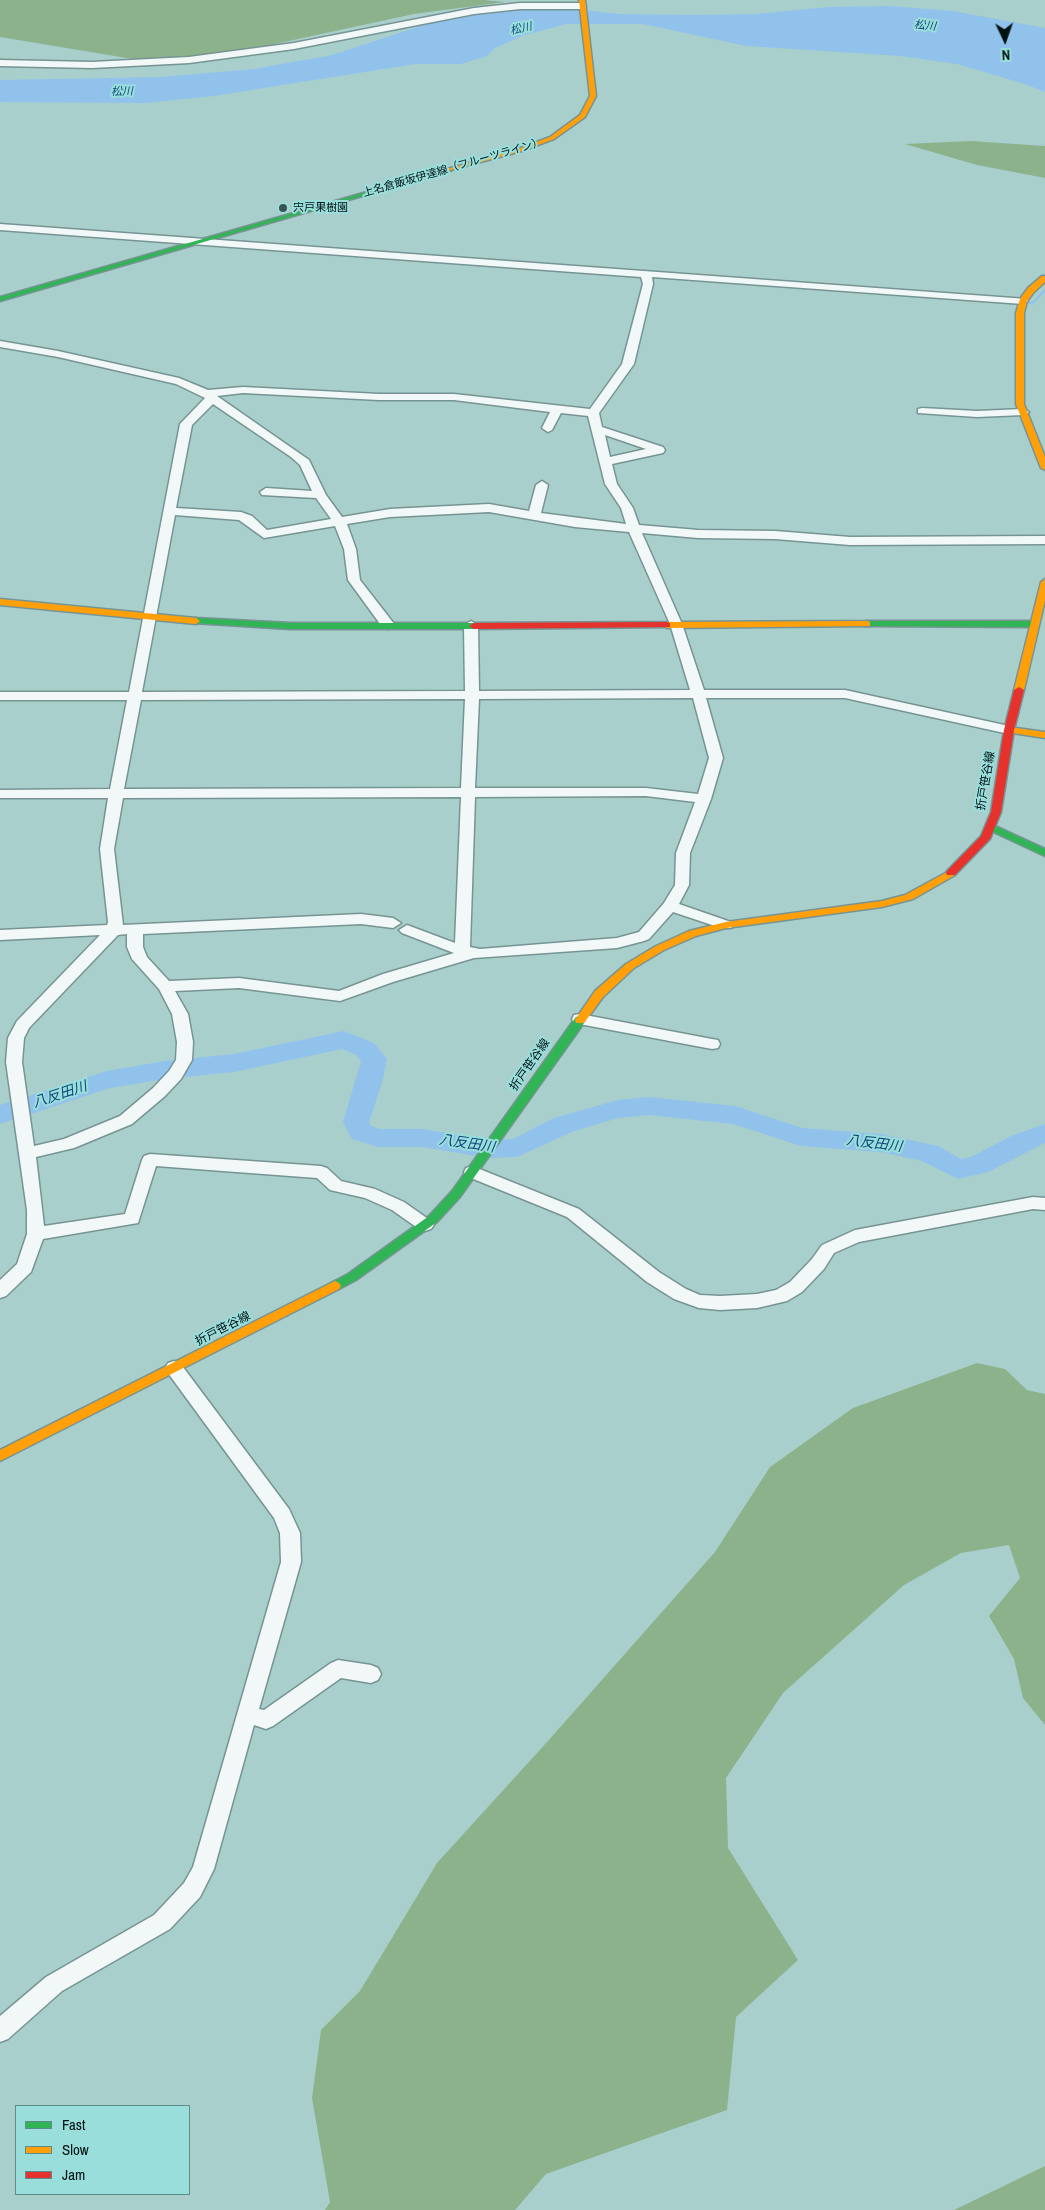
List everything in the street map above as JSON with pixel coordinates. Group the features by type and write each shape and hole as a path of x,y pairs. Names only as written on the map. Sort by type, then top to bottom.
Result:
{"main road":[{"name":"上名倉飯坂伊達線（フルーツライン）","path":"0,299 506,154 552,138 578,121 587,112 592,100 592,80 582,3"},
{"path":"1045,278 1031,290 1023,301 1020,314 1020,404 1045,468"},
{"name":"折戸笹谷線","path":"0,1456 352,1277 425,1225 456,1194 599,994 614,979 652,952 693,934 726,925 861,909 909,897 956,870 986,836 996,812 1009,730 1045,582"},
{"path":"0,602 149,617 290,626 1034,624"},
{"path":"1009,730 1045,735"},
{"path":"991,827 1045,853"}],"street":[{"path":"0,63 92,65 189,60 294,46 474,11 520,6 582,3"},
{"path":"0,227 206,240 1023,301"},
{"path":"0,936 361,919 400,926 468,952 480,954 617,943 644,936 670,906 682,885 683,853 704,800 716,758 714,745 676,624 634,529 627,508 610,484 593,413 628,364 648,284 646,273"},
{"path":"0,344 58,354 179,381 209,396 300,458 305,463 320,495 340,523 350,549 354,580 388,625"},
{"path":"0,1291 25,1267 36,1234 27,1153 7,1051 23,1025 113,931 116,922 107,848 186,424 209,396 243,390 379,397 454,397 593,413"},
{"path":"548,428 558,408"},
{"path":"922,412 963,414 1023,412"},
{"path":"597,430 659,450 605,462"},
{"path":"534,516 542,485"},
{"path":"266,492 320,495"},
{"path":"170,511 241,516 248,519 264,534 340,523 390,513 489,508 634,529 850,541 1045,540"},
{"path":"468,952 468,792 472,695 471,625"},
{"path":"0,696 699,696 845,694 1009,730"},
{"path":"0,794 646,792 704,800"},
{"path":"670,906 726,925"},
{"path":"27,1153 68,1144 126,1120 159,1092 175,1075 184,1060 184,1027 173,999 165,986 140,960 135,947 135,930"},
{"path":"644,936 652,952"},
{"path":"165,986 197,983 239,983 340,996 468,952"},
{"path":"580,1019 712,1044"},
{"path":"36,1234 132,1219 150,1160 321,1172 336,1186 369,1193 398,1206 425,1225"},
{"path":"472,1172 573,1213 654,1277 680,1294 699,1301 720,1303 757,1301 781,1296 796,1287 818,1264 828,1249 856,1236 1033,1203 1045,1204"},
{"path":"0,2031 54,1984 162,1922 192,1890 203,1869 291,1562 290,1533 282,1514 174,1368"},
{"path":"247,1714 266,1720 338,1669 371,1674"}],"green space":[{"path":"0,0 484,0 505,2 414,14 238,52 145,61 0,37"},
{"path":"971,141 1045,146 1045,178 977,165 905,144"},
{"path":"977,1363 1005,1369 1027,1390 1045,1394 1045,1725 1023,1698 1014,1659 989,1616 1020,1578 1009,1545 961,1553 904,1585 783,1693 726,1778 728,1848 798,1960 736,2017 727,2110 546,2174 515,2210 325,2210 330,2202 312,2098 321,2030 360,1991 437,1863 715,1552 770,1467 853,1408"},
{"path":"1045,2166 1045,2210 954,2210"}],"water":[{"name":"松川","path":"888,6 953,11 1045,28 1045,92 1025,84 957,64 900,56 746,46 643,24 566,24 522,36 495,48 487,56 461,64 415,64 214,96 145,103 0,102 0,80 162,77 254,69 332,55 454,15 505,9 557,7 619,14 695,15 756,14 829,7"}],"waterway":[{"path":"1025,303 1033,303 1045,290"},
{"name":"八反田川","path":"0,1115 107,1080 165,1070 234,1063 327,1042 344,1040 365,1049 374,1059 369,1083 356,1122 361,1132 378,1138 423,1138 489,1149 517,1148 563,1125 618,1109 649,1106 735,1115 801,1137 881,1143 929,1153 958,1169 978,1165 1020,1143 1045,1133"}],"traffic: fast":[{"path":"0,299 449,170"},
{"path":"196,621 290,626 474,626"},
{"path":"867,624 1034,624"},
{"path":"991,827 1045,853"},
{"path":"335,1286 352,1277 433,1219 456,1194 580,1020"}],"traffic: slow":[{"path":"449,170 520,150 552,138 583,116 593,96 582,0"},
{"path":"1045,278 1031,290 1023,301 1020,313 1020,404 1045,468"},
{"path":"1019,690 1045,582"},
{"path":"0,602 196,621"},
{"path":"667,625 867,624"},
{"path":"1009,730 1045,735"},
{"path":"580,1020 599,994 630,966 660,948 693,933 726,925 882,904 909,897 951,873"},
{"path":"0,1456 335,1286"}],"traffic: jam":[{"path":"474,626 667,625"},
{"path":"951,873 986,837 996,812 1009,730 1019,690"}],"place":[{"name":"宍戸果樹園","path":"283,208"}]}
